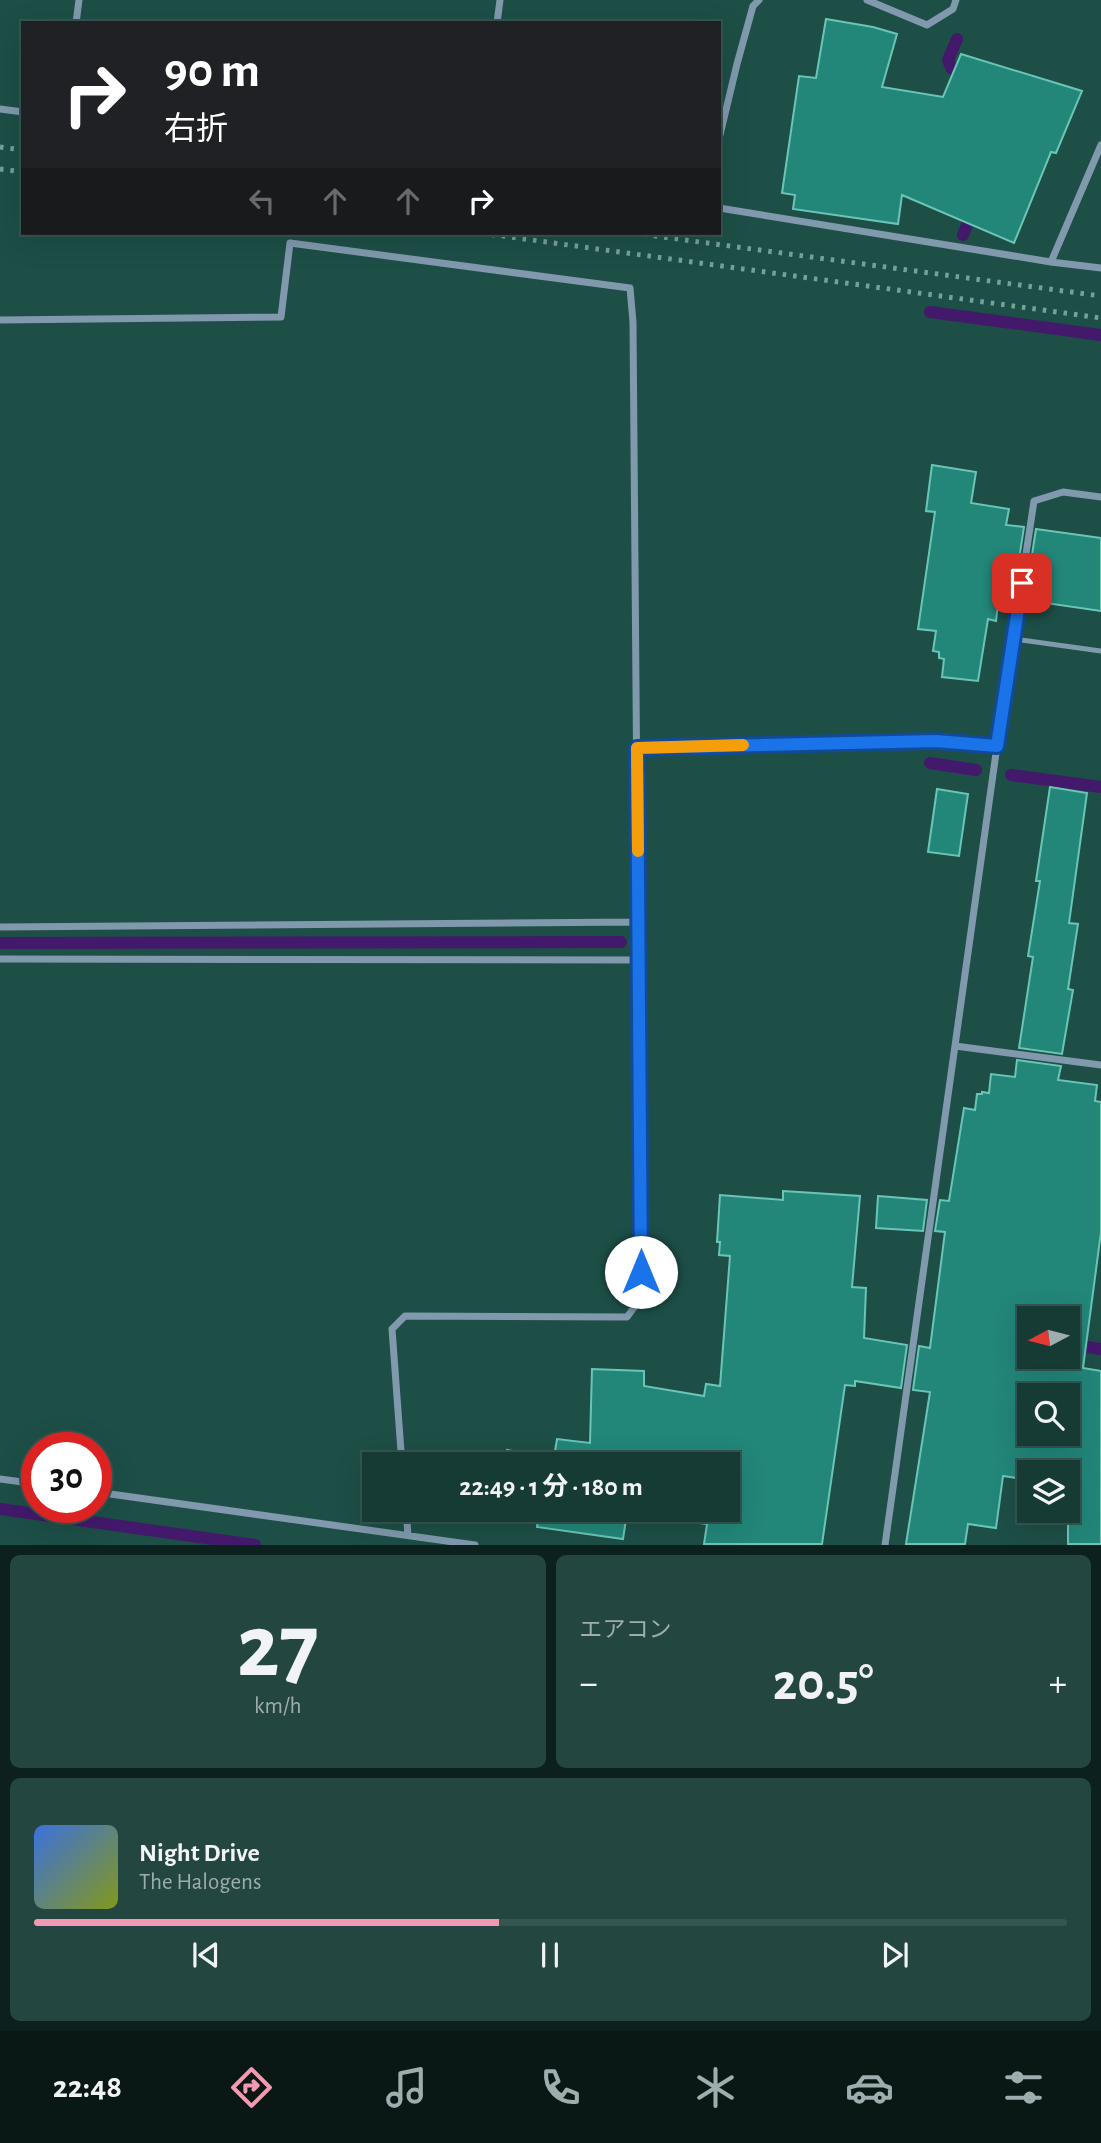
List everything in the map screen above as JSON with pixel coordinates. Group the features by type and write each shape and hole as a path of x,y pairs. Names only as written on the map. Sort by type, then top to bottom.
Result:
{"street":[{"path":"76,21 79,0"},
{"path":"497,21 500,0"},
{"path":"721,131 753,6 759,0"},
{"path":"867,0 927,25 953,9 956,0"},
{"path":"0,109 21,112"},
{"path":"1051,262 1101,145"},
{"path":"721,208 1101,268"},
{"path":"0,320 281,317 290,243 630,288 633,322 641,1298 627,1317 405,1316 392,1329 401,1452"},
{"path":"885,1545 1034,501 1063,492 1101,497"},
{"path":"637,748 936,741 997,746"},
{"path":"0,927 638,922"},
{"path":"0,959 638,960"},
{"path":"955,1046 1101,1065"},
{"path":"0,1479 21,1482"},
{"path":"112,1494 408,1535 427,1541 475,1545"},
{"path":"407,1522 408,1535"}],"lane":[{"path":"1014,639 1101,651"}],"building":[{"path":"826,19 897,34 882,87 943,97 961,54 1082,91 1056,153 1051,152 1014,243 902,195 898,224 793,209 795,195 782,193 799,76 816,78"},
{"path":"932,465 976,472 971,503 1009,509 1006,525 1024,527 1013,598 999,596 996,621 988,619 978,681 942,677 944,659 939,658 939,652 933,651 936,631 918,629 935,512 926,511"},
{"path":"1036,529 1101,538 1101,611 1025,600"},
{"path":"1050,787 1087,793 1069,923 1078,924 1068,989 1073,990 1062,1054 1019,1048 1033,957 1028,956 1040,881 1036,881"},
{"path":"937,789 968,794 959,856 928,852"},
{"path":"1017,1060 1061,1066 1058,1080 1097,1085 1095,1101 1101,1102 1101,1232 1083,1368 1101,1371 1101,1544 1068,1544 1068,1523 1080,1523 1080,1460 1017,1460 1017,1478 1003,1476 996,1528 968,1524 965,1544 906,1544 930,1392 913,1390 919,1346 930,1348 945,1232 935,1231 940,1200 949,1201 964,1108 975,1110 977,1094 989,1093 991,1074 1015,1077"},
{"path":"783,1191 860,1196 852,1287 866,1288 864,1338 907,1345 901,1388 855,1381 855,1386 845,1385 822,1544 704,1544 707,1524 692,1522 740,1522 740,1452 555,1452 557,1439 590,1443 592,1369 644,1371 644,1386 704,1396 706,1384 720,1386 730,1256 719,1255 720,1242 717,1242 720,1195 783,1200"},
{"path":"878,1196 927,1200 923,1231 876,1228"},
{"path":"538,1522 626,1522 623,1539 537,1527"}],"waterway":[{"path":"957,39 948,60 951,68 970,77"},
{"path":"963,235 973,209"},
{"path":"930,312 1101,335"},
{"path":"930,763 976,770"},
{"path":"1011,775 1101,787"},
{"path":"0,943 621,942"},
{"path":"1080,1346 1101,1349"},
{"path":"0,1509 255,1545"}],"railway":[{"path":"0,147 21,150"},
{"path":"0,169 21,172"},
{"path":"496,235 1101,318"},
{"path":"648,235 1101,296"}],"slow traffic":[{"path":"638,851 637,748 743,745"}],"route":[{"path":"641,1272 637,748 936,741 997,746 1022,583"}]}
